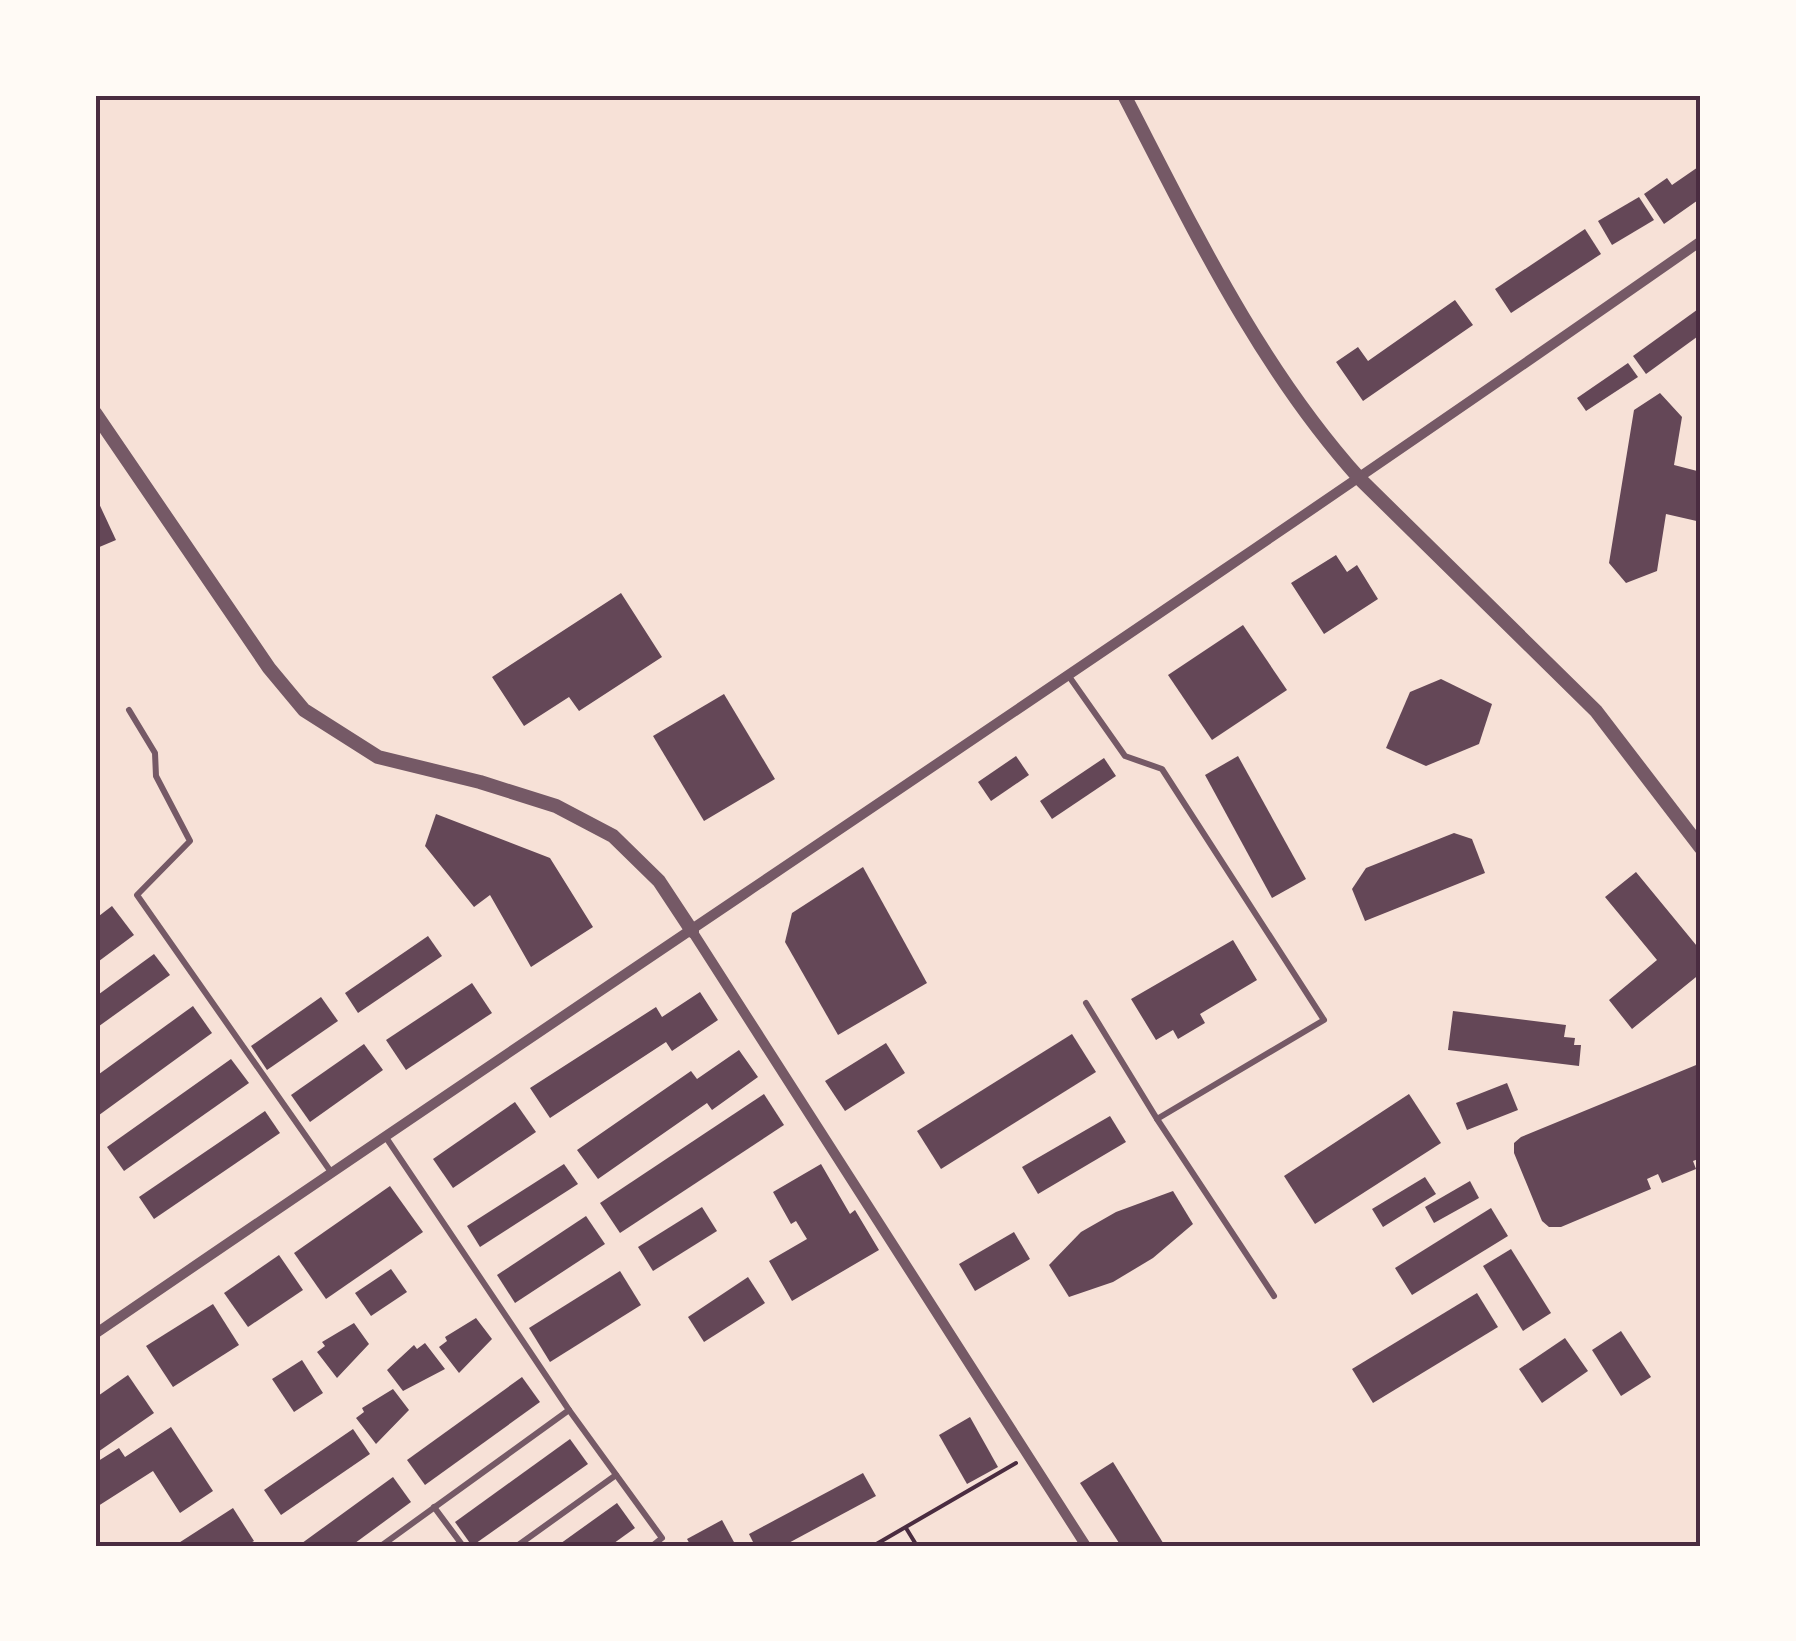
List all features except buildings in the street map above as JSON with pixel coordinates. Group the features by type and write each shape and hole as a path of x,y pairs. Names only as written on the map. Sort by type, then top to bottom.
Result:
{"street":[{"path":"1124,95 1241,314 1324,440 1596,711 1701,848"},
{"path":"95,1334 384,1135 1360,479 1701,241"},
{"path":"95,412 269,668 304,710 378,758 480,782 556,806 613,836 659,882 1086,1546"}],"lane":[{"path":"1067,674 1125,756 1162,769 1324,1020 1157,1119"},
{"path":"129,710 154,753 156,776 190,840 137,895 330,1172"},
{"path":"1086,1003 1274,1296"},
{"path":"384,1135 569,1410 662,1538 652,1546"},
{"path":"381,1546 569,1410"},
{"path":"517,1546 616,1475"},
{"path":"434,1507 463,1546"}],"path":[{"path":"874,1546 1028,1456"},
{"path":"906,1528 917,1546"}]}
